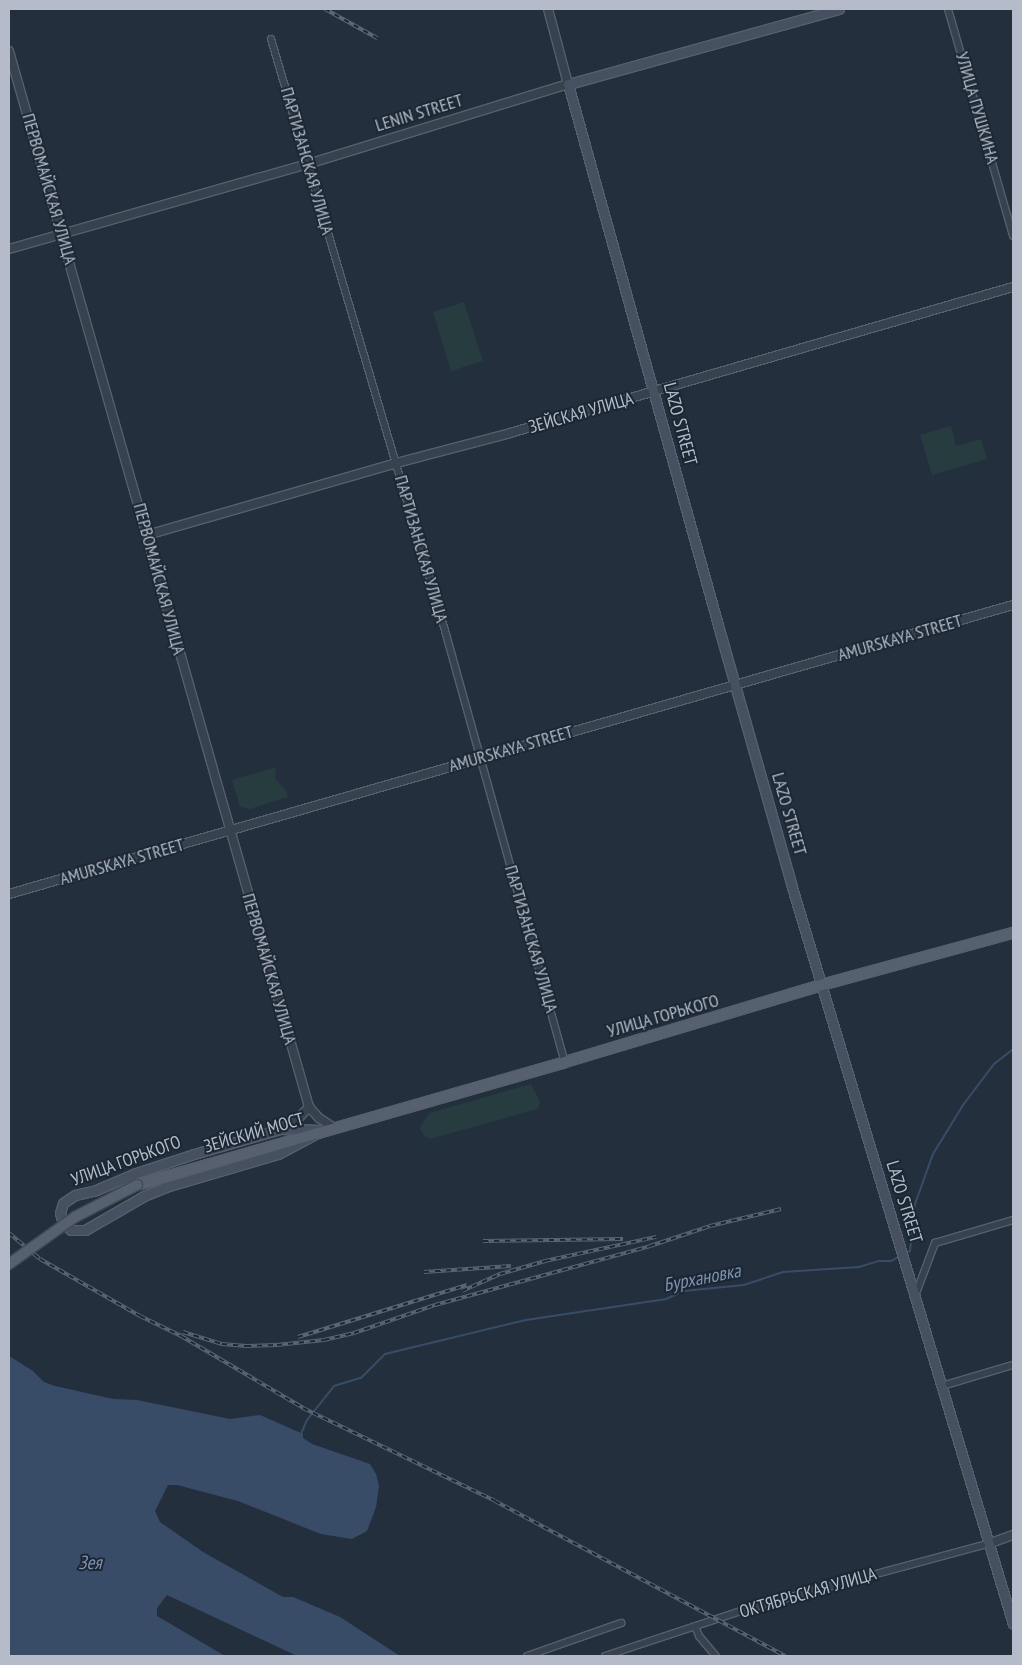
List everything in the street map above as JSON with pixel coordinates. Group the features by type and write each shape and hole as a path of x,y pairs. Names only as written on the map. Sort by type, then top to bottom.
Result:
{"main road":[{"name":"LENIN STREET","path":"568,84 839,9"},
{"name":"LAZO STREET","path":"568,84 735,684 821,984 1013,1624"},
{"name":"УЛИЦА ГОРЬКОГО","path":"328,1129 280,1129 136,1173 96,1190 76,1195 63,1203 60,1213 63,1223 71,1230 85,1230 144,1196 166,1187 278,1154 328,1129 565,1062 821,984 1013,933"},
{"name":"ЗЕЙСКИЙ МОСТ","path":"9,1264 75,1217 137,1185 328,1129"}],"street":[{"name":"LAZO STREET","path":"548,9 568,84"},
{"name":"УЛИЦА ПУШКИНА","path":"948,9 1013,236"},
{"name":"ПАРТИЗАНСКАЯ УЛИЦА","path":"271,38 396,463 565,1062"},
{"name":"ПЕРВОМАЙСКАЯ УЛИЦА","path":"9,51 147,535 229,832 309,1107"},
{"name":"LENIN STREET","path":"9,249 308,164 568,84"},
{"name":"ЗЕЙСКАЯ УЛИЦА","path":"147,535 1013,287"},
{"name":"AMURSKAYA STREET","path":"9,894 1013,605"},
{"path":"280,1129 295,1122 309,1107 328,1129"},
{"path":"915,1296 935,1243 1013,1220"},
{"path":"942,1386 1013,1365"},
{"name":"ОКТЯБРЬСКАЯ УЛИЦА","path":"605,1656 750,1608 988,1544 1013,1535"},
{"path":"527,1656 621,1623"},
{"path":"695,1626 699,1636 716,1656"}],"green space":[{"path":"464,302 483,361 451,371 433,312"},
{"path":"951,426 956,446 981,439 987,459 932,475 920,435"},
{"path":"276,767 275,778 287,792 287,797 250,809 240,807 232,780"},
{"path":"531,1084 540,1102 538,1109 430,1139 424,1136 420,1128 429,1113"}],"water":[{"name":"Зея","path":"9,1356 33,1371 44,1382 55,1386 113,1399 137,1400 230,1419 260,1415 303,1434 303,1438 312,1444 370,1464 376,1474 379,1486 376,1507 367,1531 352,1539 321,1534 238,1501 177,1485 168,1485 155,1511 160,1522 203,1552 283,1597 293,1597 340,1617 400,1656 297,1656 167,1595 157,1608 157,1616 225,1656 9,1656"}],"waterway":[{"name":"Бурхановка","path":"904,1254 910,1251 915,1204 933,1154 963,1105 994,1064 1013,1049"},
{"name":"Бурхановка","path":"301,1434 307,1420 334,1386 361,1378 385,1354 526,1320 666,1299 684,1291 744,1285 783,1272 859,1267 879,1261 891,1261 900,1256"}],"railway":[{"path":"325,9 377,38"},
{"path":"183,1332 222,1344 246,1346 324,1340 354,1333 435,1305 650,1246 710,1226 781,1209"},
{"path":"9,1233 40,1259 140,1316 181,1336 303,1408 495,1501 785,1656"},
{"path":"462,1291 500,1274 545,1261 656,1237"},
{"path":"483,1241 623,1239"},
{"path":"424,1272 511,1266"},
{"path":"298,1337 467,1285"}]}
